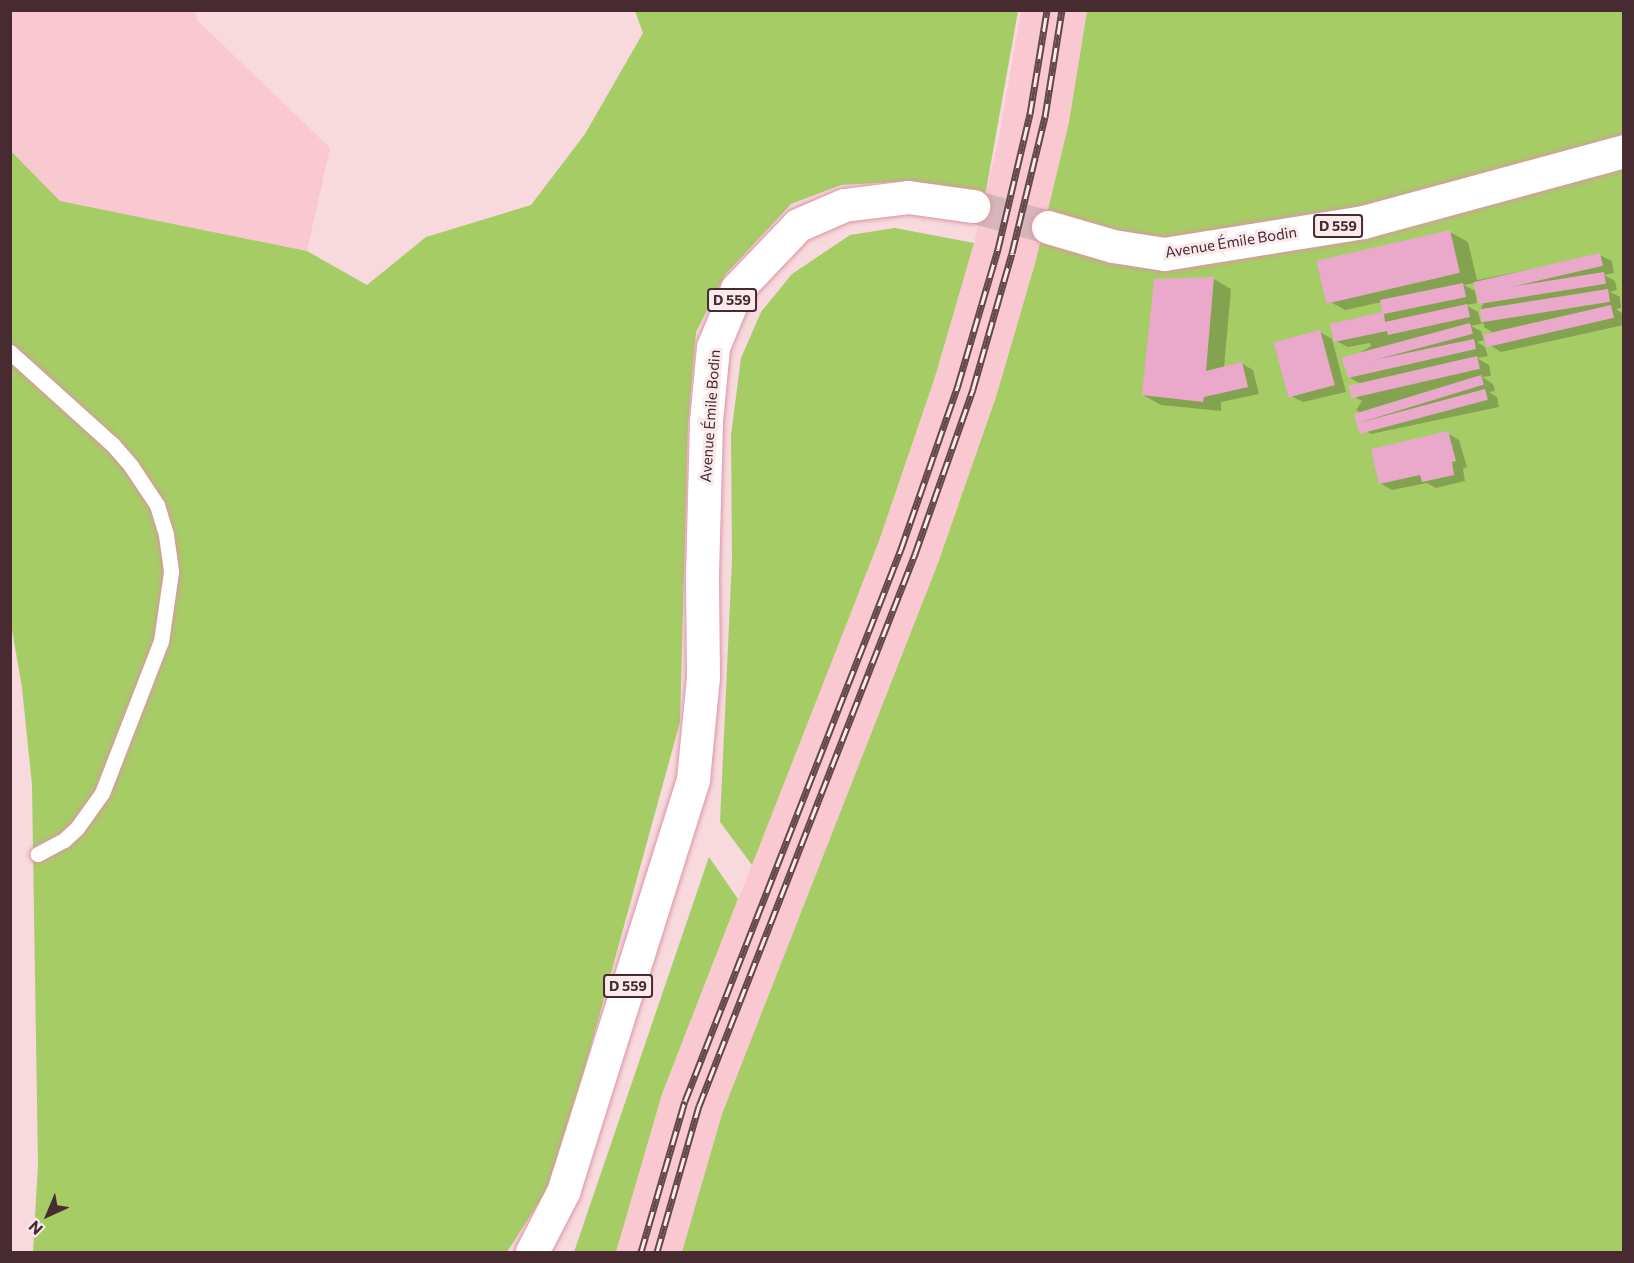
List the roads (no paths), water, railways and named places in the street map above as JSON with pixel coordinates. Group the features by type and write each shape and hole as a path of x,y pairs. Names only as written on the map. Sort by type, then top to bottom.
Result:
{"main road":[{"name":"Avenue Émile Bodin","path":"1048,227 1113,246 1164,254 1363,222 1623,151"},
{"name":"Avenue Émile Bodin","path":"532,1252 563,1192 693,779 703,677 702,575 706,422 713,347 737,289 798,225 844,205 908,197 973,206"}],"lane":[{"path":"10,352 113,445 131,466 157,505 166,535 171,572 161,641 102,793 77,828 64,840 38,854"}],"tunnel":[{"path":"973,206 1048,227"}],"railway":[{"path":"641,1252 685,1101 901,549 958,385 998,249 1030,114 1047,10"},
{"path":"657,1252 699,1106 915,554 973,389 1012,253 1045,117 1062,10"}]}
